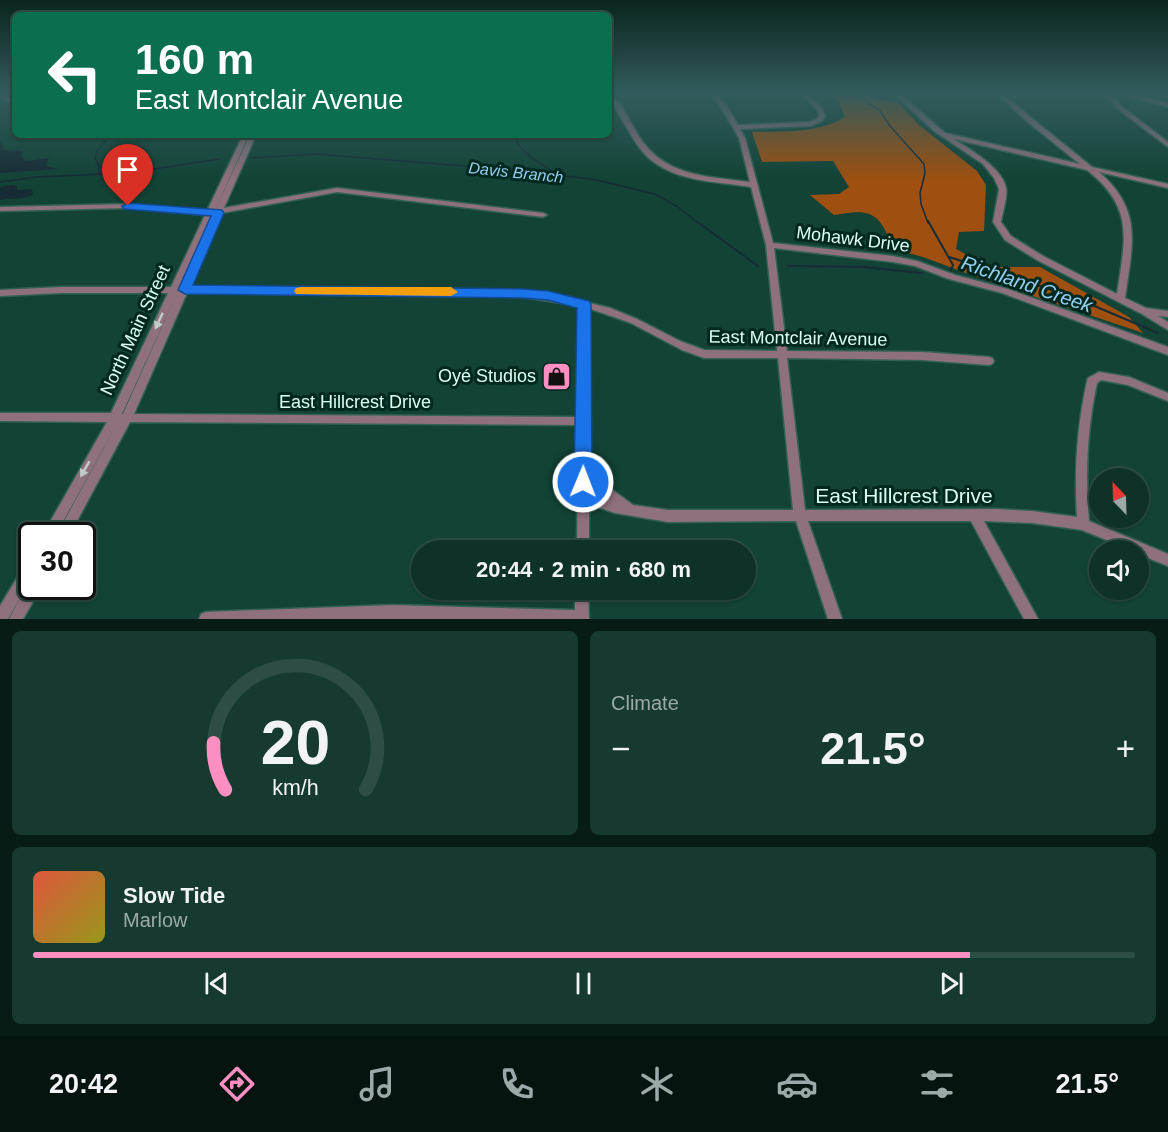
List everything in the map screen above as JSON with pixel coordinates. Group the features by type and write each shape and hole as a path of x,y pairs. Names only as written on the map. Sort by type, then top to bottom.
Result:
{"street":[{"path":"629,122 643,148 663,166 678,172 755,184"},
{"path":"733,122 742,138 770,245 784,354 800,516 835,619"},
{"path":"737,127 816,122"},
{"path":"927,122 942,136 985,163 1000,182 1002,197 997,222 1008,238 1040,258 1121,298 1168,327"},
{"path":"1034,122 1102,177 1118,197 1127,221 1121,298"},
{"path":"1138,122 1168,145"},
{"path":"942,136 949,135 1168,186"},
{"name":"North Main Street","path":"69,522 185,290 245,138"},
{"name":"North Main Street","path":"57,522 120,419 173,290 252,138"},
{"path":"0,209 128,206 214,213 337,190 543,215"},
{"name":"Mohawk Drive","path":"770,245 893,258 917,264 952,277 1015,295 1168,351"},
{"name":"East Montclair Avenue","path":"0,293 61,290 185,290 522,294 548,296 584,304 633,320 672,343 692,351 719,356 784,354 944,356 989,361"},
{"path":"583,540 584,304"},
{"path":"1144,311 1168,314"},
{"path":"1083,524 1082,456 1085,408 1092,381 1099,376 1129,381 1168,397"},
{"name":"East Hillcrest Drive","path":"0,417 583,421"},
{"name":"East Hillcrest Drive","path":"583,466 595,484 632,511"},
{"name":"East Hillcrest Drive","path":"583,497 601,505 668,516 974,515 1041,518 1083,524 1168,560"},
{"path":"974,515 1031,619"},
{"path":"0,619 18,588"},
{"path":"16,619 26,600"},
{"path":"206,619 392,612 582,618 582,600"}],"shaded area":[{"path":"834,122 916,122 977,171 986,185 984,231 959,232 956,249 989,267 1040,267 1129,317 1143,333 923,257 893,249 884,227 873,216 857,212 834,215 810,195 839,194 849,187 833,161 762,162 752,132 811,129"}],"water":[{"path":"0,141 5,150 23,151 21,156 26,161 49,158 46,166 59,169 0,173"},
{"path":"17,186 17,190 32,189 33,194 0,200 0,187"}],"waterway":[{"name":"Richland Creek","path":"887,122 924,164 925,173 920,193 921,204 928,223"},
{"path":"99,174 99,166 95,158 97,151 108,138"},
{"path":"515,138 526,153 557,175"},
{"name":"Davis Branch","path":"250,158 316,154 502,169 592,179 655,194 678,207 698,223"},
{"name":"Davis Branch","path":"99,174 127,173 220,159"},
{"name":"Davis Branch","path":"0,182 36,177 99,174"},
{"name":"Davis Branch","path":"696,221 758,266"},
{"name":"Richland Creek","path":"928,221 953,265 950,272"},
{"name":"Richland Creek","path":"949,257 1071,296 1158,333"},
{"name":"Davis Branch","path":"788,266 863,267 922,273"}],"slow traffic":[{"path":"301,291 451,292"}],"place":[{"name":"Oyé Studios","path":"557,376"}],"route":[{"path":"128,206 155,207 194,213 218,213 185,290 522,294 548,296 584,304 583,482"}]}
